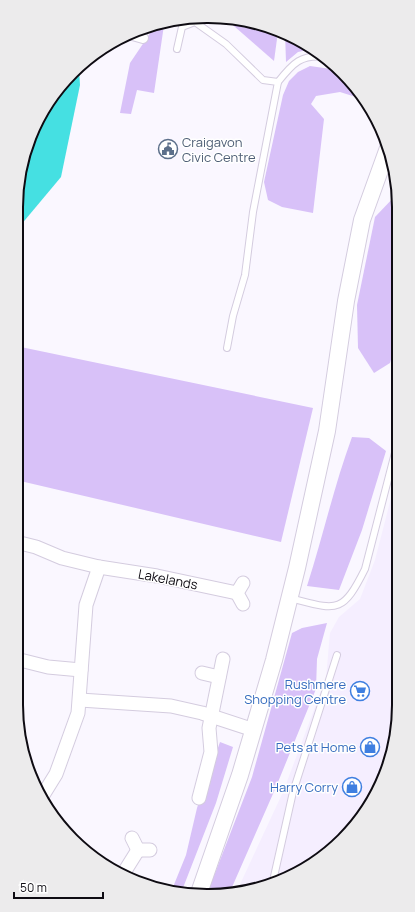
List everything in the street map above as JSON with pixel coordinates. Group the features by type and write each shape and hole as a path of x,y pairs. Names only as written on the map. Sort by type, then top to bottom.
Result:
{"street":[{"path":"138,37 143,38"},
{"path":"200,889 254,730 290,598 327,431 346,300 362,220 388,170"},
{"name":"Lakelands","path":"23,544 36,547 62,558 99,567 157,576 241,593"},
{"path":"44,789 56,774 78,713 86,605 99,567"},
{"path":"199,798 211,752 209,728 223,659"},
{"path":"23,661 48,667 81,670"},
{"path":"202,673 219,677"},
{"path":"80,700 170,706 211,716 254,730"},
{"path":"126,870 144,850 132,838"}],"lane":[{"path":"196,23 226,44 263,80 278,82"},
{"path":"177,49 182,27 190,24"},
{"path":"228,348 234,316 245,275 253,212 278,82 288,69 301,58 312,55"},
{"path":"290,598 326,608 334,607 342,604 355,588 365,568 392,465"},
{"path":"274,876 293,792 337,656"}],"shaded area":[{"path":"233,25 255,29 276,36 274,61"},
{"path":"163,28 154,93 137,90 131,114 120,113 130,63 151,32"},
{"path":"285,40 304,51 298,52 286,62"},
{"path":"310,66 329,69 355,97 340,92 316,96 311,104 324,119 313,213 282,207 268,200 264,182 283,95 289,81 298,72"},
{"path":"392,199 392,356 390,363 374,373 358,348 357,305 375,217"},
{"path":"23,347 313,408 281,542 23,482"},
{"path":"352,437 369,438 386,451 362,530 339,590 307,586 340,474"},
{"name":"Rushmere Shopping Centre","path":"392,494 392,717 386,752 378,775 367,797 354,817 338,835 320,851 300,864 278,875 255,883 239,886 283,792 326,678 330,633 339,617 360,599 375,560"},
{"path":"327,623 317,659 316,689 276,787 232,887 209,889 252,777 292,633 302,628"},
{"path":"220,742 233,747 216,803 183,887 174,885 186,855 197,808"}],"water":[{"path":"79,75 80,85 61,177 23,222 23,195 29,160 37,137 54,105"}],"place":[{"name":"Craigavon Civic Centre","path":"168,149"},
{"name":"Rushmere Shopping Centre","path":"360,691"},
{"name":"Pets at Home","path":"370,747"},
{"name":"Harry Corry","path":"352,787"}]}
